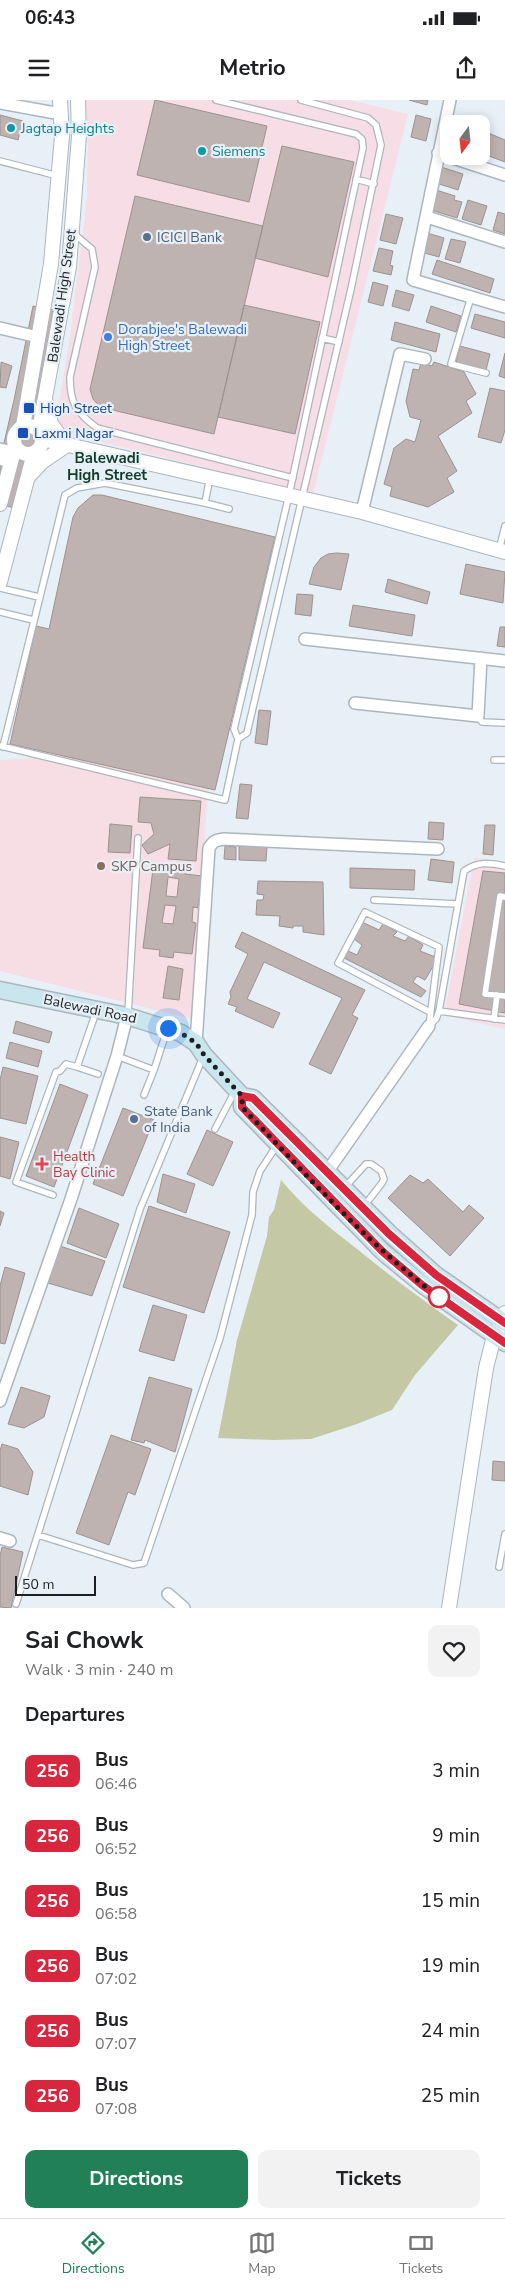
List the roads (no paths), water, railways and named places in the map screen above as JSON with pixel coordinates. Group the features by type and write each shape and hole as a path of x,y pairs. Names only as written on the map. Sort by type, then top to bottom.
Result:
{"main road":[{"name":"Balewadi Road","path":"0,992 128,1016 181,1033 200,1049 239,1092 253,1098 363,1208 436,1275 504,1319"},
{"name":"Balewadi Road","path":"239,1092 242,1107 383,1252 422,1285 500,1340"}],"street":[{"name":"Balewadi High Street","path":"34,453 40,447 47,389 69,267 79,136 78,100"},
{"path":"450,100 413,280 505,307"},
{"path":"0,103 61,107"},
{"name":"Balewadi High Street","path":"7,454 14,434 23,426 51,264 61,107"},
{"path":"438,153 505,175"},
{"path":"427,217 505,242"},
{"path":"0,328 38,337"},
{"path":"362,512 400,354 425,359"},
{"path":"47,389 49,418 68,445"},
{"path":"23,426 32,426 40,435 68,445 362,512 502,551"},
{"path":"26,480 42,462 68,445"},
{"path":"0,504 7,454 34,453 0,582"},
{"path":"305,639 505,661"},
{"path":"354,703 478,716 481,658"},
{"path":"200,1049 209,848 212,843 224,839 438,849"},
{"path":"0,1401 117,1056 128,1016"},
{"path":"327,1172 428,1026"},
{"path":"448,1608 486,1368 500,1340 504,1319"},
{"path":"168,1594 184,1608"}],"lane":[{"path":"216,100 356,134 362,140 363,148 293,478 297,517 247,733 238,739"},
{"path":"229,509 105,483 77,488 65,495 2,746 225,800 238,739 234,729 285,513 296,496 339,342 381,145 376,126 368,118 300,100"},
{"path":"0,161 58,176"},
{"path":"356,179 374,184"},
{"path":"72,232 92,249 95,267 70,376 70,395 76,410 98,428 293,478"},
{"path":"471,297 451,364 486,373"},
{"path":"322,338 339,342"},
{"path":"205,503 210,477"},
{"path":"502,551 505,526"},
{"path":"0,588 39,597"},
{"path":"0,612 34,620"},
{"path":"478,716 482,722 505,722"},
{"path":"494,760 505,760"},
{"path":"128,1016 138,838"},
{"path":"428,1026 436,1019 439,1012 464,872 474,864 488,863 505,866"},
{"path":"505,897 500,896 485,994 505,996"},
{"path":"374,900 458,904"},
{"path":"428,1026 430,1012 439,948 365,912 338,963 430,1012"},
{"path":"494,1019 497,996"},
{"path":"77,1067 97,1010"},
{"path":"439,1012 505,1020"},
{"path":"144,1095 168,1028"},
{"path":"16,1604 140,1209 200,1049"},
{"path":"117,1056 154,1070"},
{"path":"53,1195 16,1182 56,1072 60,1071 66,1064 98,1074"},
{"path":"215,1129 239,1092"},
{"path":"38,1535 133,1566 144,1563 220,1338 252,1215 253,1192 260,1171 278,1145"},
{"path":"344,1189 366,1164 371,1164 381,1171 384,1179 363,1208"},
{"path":"499,1567 505,1534"}],"place":[{"name":"Jagtap Heights","path":"11,128"},
{"name":"Siemens","path":"202,151"},
{"name":"ICICI Bank","path":"147,237"},
{"name":"Dorabjee's Balewadi High Street","path":"108,337"},
{"name":"High Street","path":"29,408"},
{"name":"Laxmi Nagar","path":"23,433"},
{"name":"SKP Campus","path":"101,866"},
{"name":"State Bank of India","path":"134,1119"},
{"name":"Health Bay Clinic","path":"42,1164"}],"district":[{"name":"Balewadi High Street","path":"107,466"}]}
